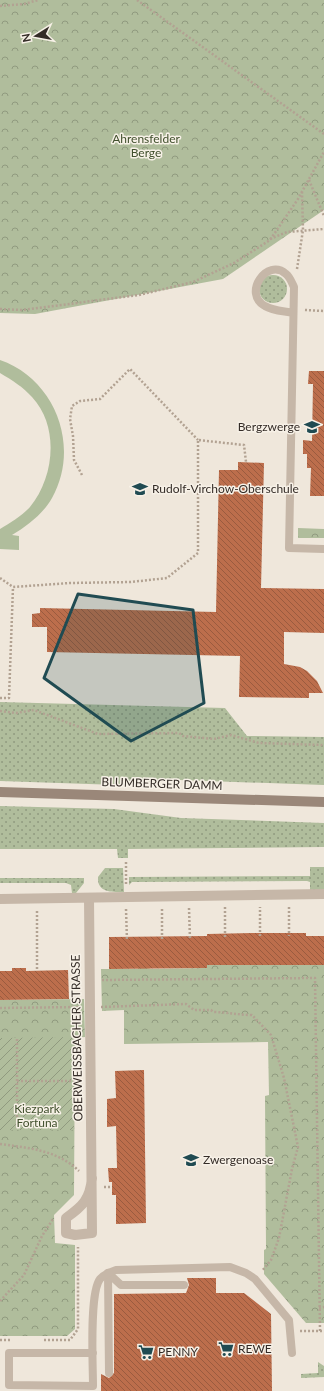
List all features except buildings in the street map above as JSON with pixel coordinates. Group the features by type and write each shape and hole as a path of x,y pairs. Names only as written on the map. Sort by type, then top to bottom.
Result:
{"main road":[{"name":"BLUMBERGER DAMM","path":"0,792 324,802"}],"street":[{"path":"0,899 324,894"},
{"name":"OBERWEISSBACHER STRASSE","path":"89,898 92,1178 92,1233 75,1235 66,1233 66,1218 86,1200 90,1192 92,1178"}],"lane":[{"path":"293,311 264,306 258,300 256,292 257,281 262,274 278,270 286,273 294,287 289,548 324,549"},
{"path":"93,1353 9,1353 9,1385 93,1386 94,1294 101,1278 116,1270 230,1267 246,1273 255,1279 289,1320 292,1353"},
{"path":"108,1273 120,1285 184,1285"},
{"path":"108,1273 109,1374"}],"path":[{"path":"0,6 24,4 38,0"},
{"path":"137,0 324,134"},
{"path":"270,240 302,192 324,152"},
{"path":"309,180 324,216"},
{"path":"294,287 302,230 302,192"},
{"path":"0,309 22,310 139,295 194,282 234,263 270,240 287,232 324,229"},
{"path":"293,311 324,311"},
{"path":"82,476 74,460 73,436 70,419 72,406 80,402 100,399 130,369 198,440 244,445 246,462"},
{"path":"0,578 13,587 70,583 131,582 167,578 198,552 198,440"},
{"path":"0,698 10,698 13,587"},
{"path":"0,712 16,713 34,710 98,734 179,733 183,736 214,739 231,735 259,742 324,745"},
{"path":"126,862 127,940"},
{"path":"260,895 260,936"},
{"path":"288,895 289,936"},
{"path":"189,896 190,940"},
{"path":"225,896 225,937"},
{"path":"161,897 162,940"},
{"path":"37,899 37,971"},
{"path":"98,980 316,978 320,1331"},
{"path":"99,1007 186,1004 194,1010 230,1012 236,1016 252,1015 271,1035 284,1078 298,1147 292,1169 279,1238 271,1260 255,1279"},
{"path":"0,1008 80,1007"},
{"path":"17,1039 17,1128"},
{"path":"17,1081 91,1081"},
{"path":"0,1144 51,1153 64,1159"},
{"path":"0,1301 24,1275 42,1236 54,1218 55,1219"},
{"path":"39,1340 70,1340 78,1329 78,1243"},
{"path":"319,1308 324,1308"},
{"path":"291,1331 324,1331"},
{"path":"0,1340 16,1340"}],"highlighted area":[{"path":"78,594 193,610 204,703 131,741 44,678"}],"green space":[{"name":"Ahrensfelder Berge","path":"0,0 324,0 324,210 223,279 35,314 0,313"},
{"path":"273,275 283,279 287,289 283,299 273,303 263,299 259,289 263,279"},
{"path":"0,360 19,369 35,382 48,398 58,417 63,436 64,457 60,478 52,498 44,509 29,524 12,535 19,536 19,550 0,549 0,529 16,519 30,507 38,495 49,467 50,437 47,423 41,409 25,390 0,373"},
{"path":"298,528 324,529 324,538 298,538"},
{"path":"0,702 225,708 247,736 324,737 324,785 179,780 118,785 0,781"},
{"path":"0,806 114,809 181,818 324,823 324,847 128,849 128,858 118,858 117,849 0,849"},
{"path":"310,867 324,867 324,890 310,891 310,882 307,881 132,882 129,885 129,877 310,876"},
{"path":"105,868 123,868 124,892 106,890 100,886 98,877"},
{"path":"0,878 84,878 84,883 76,893 72,893 71,885 66,883 0,883"},
{"path":"319,959 319,965 324,965 324,1323 306,1323 264,1274 264,1250 266,1249 265,1096 269,1095 268,1042 124,1044 124,1010 102,1011 101,969 138,969 138,966 151,969 207,968 207,965 236,965 249,962 250,965 306,965"},
{"name":"Kiezpark Fortuna","path":"84,999 85,1037 75,1038 74,1195 54,1215 55,1243 75,1245 75,1329 67,1336 0,1336 0,1000"},
{"path":"73,1037 74,1130 0,1130 0,1038"},
{"path":"318,1362 324,1366 324,1377 301,1378 301,1374 318,1373"}],"place":[{"name":"Bergzwerge","path":"312,427"},
{"name":"Rudolf-Virchow-Oberschule","path":"140,489"},
{"name":"Zwergenoase","path":"191,1160"},
{"name":"REWE","path":"226,1349"},
{"name":"PENNY","path":"146,1352"}]}
